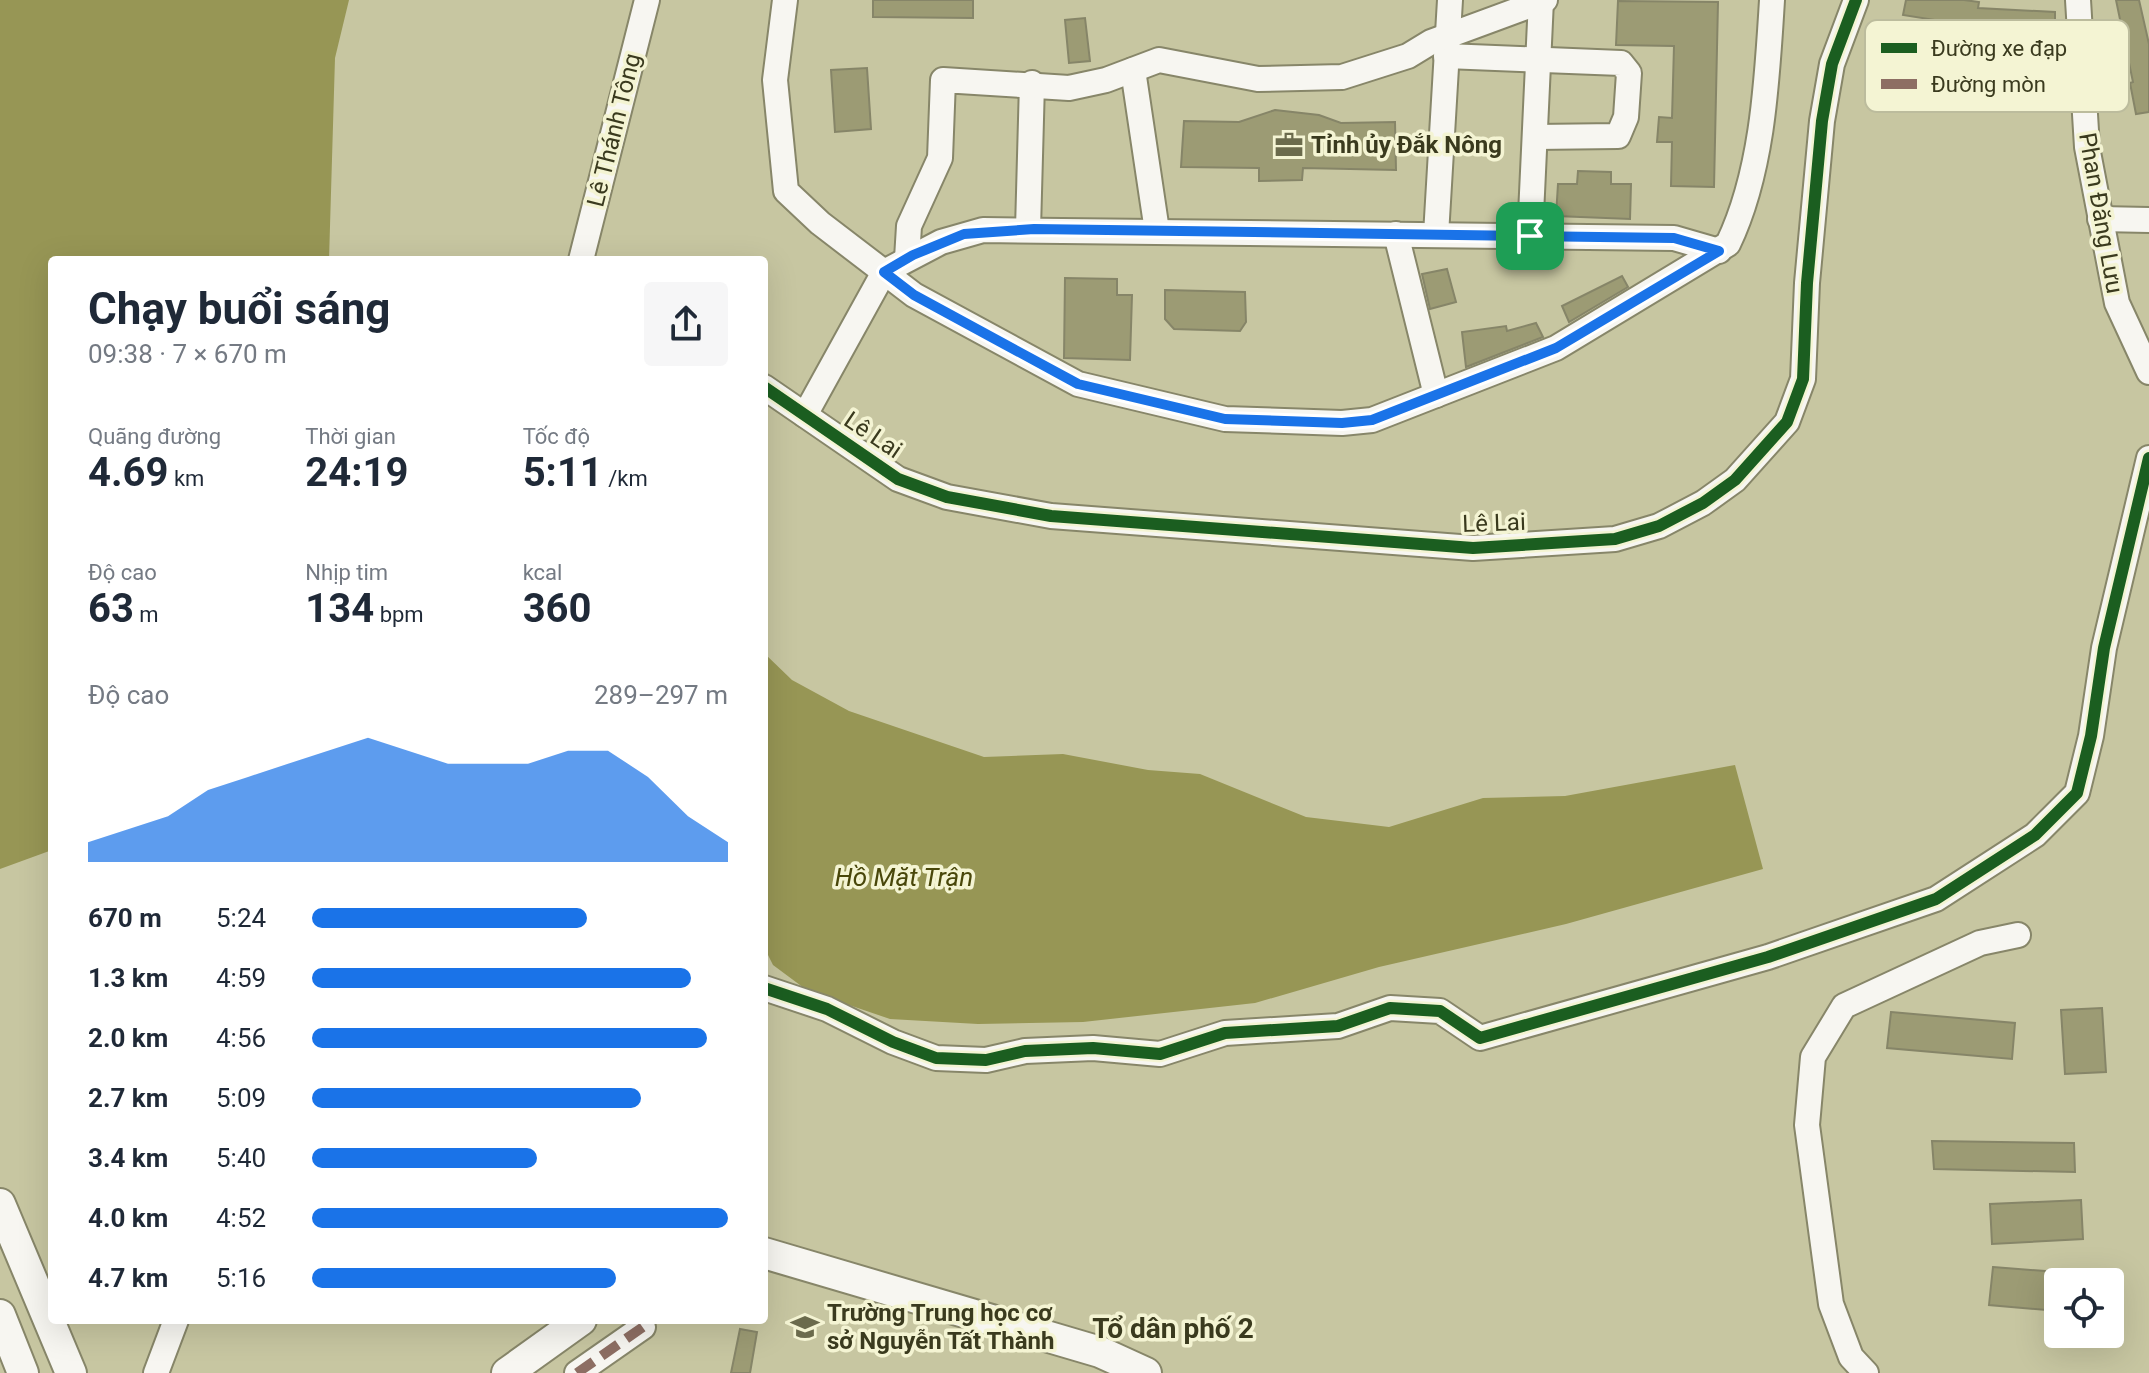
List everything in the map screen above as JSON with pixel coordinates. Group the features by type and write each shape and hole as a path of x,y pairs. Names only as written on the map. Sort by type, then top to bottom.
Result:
{"main road":[{"path":"3,1217 48,1320"},
{"path":"768,1254 1100,1352 1146,1373"},
{"path":"0,1315 23,1373"},
{"path":"50,1324 71,1373"},
{"path":"507,1373 575,1324"}],"street":[{"name":"Lê Thánh Tông","path":"582,256 647,0"},
{"path":"785,0 775,80 783,183 791,198 914,295 1078,384 1202,415 1342,423 1372,420 1556,348 1728,244 1743,214 1753,169 1772,0"},
{"path":"1436,235 1450,0"},
{"path":"907,259 909,226 940,158 943,80 1032,83 1069,88 1106,80 1159,60 1258,79 1342,77 1446,46 1543,0 1530,236"},
{"name":"Lê Lai","path":"768,390 898,479 947,497 1051,516 1473,548 1615,539 1659,526 1703,503 1735,480 1787,422 1803,379 1807,283 1822,121 1832,64 1856,0"},
{"name":"Phan Đăng Lưu","path":"2078,0 2079,20"},
{"path":"1446,46 1621,63 1629,73 1626,117 1618,136 1535,137"},
{"path":"1133,70 1157,231"},
{"path":"1028,229 1032,83"},
{"name":"Phan Đăng Lưu","path":"2085,112 2087,147 2117,303 2149,372"},
{"path":"2100,219 2149,220"},
{"path":"805,415 884,272 964,234 1028,229 1674,238 1719,251"},
{"path":"1396,234 1436,395"},
{"path":"768,989 827,1009 893,1042 936,1058 986,1060 1025,1051 1093,1048 1160,1054 1225,1033 1338,1026 1390,1008 1440,1011 1480,1038 1768,957 1936,899 2035,835 2077,793 2091,736 2104,648 2149,458"},
{"path":"1866,1373 1851,1357 1831,1304 1807,1125 1813,1057 1844,1006 1980,943 2018,935"},
{"path":"156,1373 174,1324"},
{"path":"577,1373 643,1327 640,1324"}],"water":[{"path":"0,0 349,0 335,58 329,256 48,256 48,851 0,869"},
{"name":"Hồ Mặt Trận","path":"768,657 792,680 849,711 984,757 1063,754 1148,770 1200,774 1306,817 1389,827 1483,798 1565,796 1735,765 1763,869 1566,924 1379,967 1255,1003 1083,1022 978,1024 890,1019 808,991 773,965 768,955"}],"building":[{"path":"873,0 973,0 973,18 873,17"},
{"path":"1906,0 1964,0 1979,2 1978,8 2055,12 2055,20 1935,20 1903,15"},
{"path":"2116,0 2139,0 2149,44 2149,112 2136,114 2130,83 2133,82 2129,63 2129,20 2120,20"},
{"path":"1618,1 1718,2 1714,187 1671,186 1672,142 1657,142 1659,117 1672,118 1674,46 1616,45"},
{"path":"1085,18 1090,61 1069,63 1065,20"},
{"path":"867,68 871,129 835,132 831,70"},
{"name":"Tỉnh ủy Đắk Nông","path":"1275,110 1319,115 1341,123 1395,122 1396,170 1303,168 1302,180 1259,181 1259,168 1181,167 1184,121 1239,122"},
{"path":"1578,171 1611,172 1611,184 1631,184 1630,219 1556,216 1558,184 1577,184"},
{"path":"1447,269 1456,302 1430,309 1422,274"},
{"path":"1622,276 1628,287 1569,322 1562,306"},
{"path":"1065,278 1117,279 1117,295 1132,295 1130,360 1064,358"},
{"path":"1165,290 1245,292 1246,322 1240,331 1174,329 1165,319"},
{"path":"1536,323 1543,337 1466,367 1462,332 1506,326 1507,331"},
{"path":"2102,1008 2106,1072 2065,1074 2061,1010"},
{"path":"1891,1012 2015,1023 2012,1059 1887,1048"},
{"path":"1932,1141 2074,1143 2075,1172 1934,1169"},
{"path":"2081,1200 2083,1239 1992,1244 1990,1204"},
{"path":"1993,1267 2044,1271 2044,1310 1989,1305"},
{"path":"740,1329 757,1332 750,1373 731,1373"}],"marked path":[{"path":"577,1373 643,1327 640,1324"}],"cycle path":[{"path":"768,390 898,479 947,497 1051,516 1473,548 1615,539 1659,526 1703,503 1735,480 1787,422 1803,379 1807,283 1822,121 1832,64 1856,0"},
{"path":"768,989 827,1009 893,1042 936,1058 986,1060 1025,1051 1093,1048 1160,1054 1225,1033 1338,1026 1390,1008 1440,1011 1480,1038 1768,957 1936,899 2035,835 2077,793 2091,736 2104,648 2149,458"}],"place":[{"name":"Tỉnh ủy Đắk Nông","path":"1289,145"},
{"name":"Trường Trung học cơ sở Nguyễn Tất Thành","path":"805,1327"}],"district":[{"name":"Tổ dân phố 2","path":"1173,1328"}],"route":[{"path":"983,230 1530,236 1687,239 1719,251 1556,348 1372,420 1342,423 1225,419 1078,384 914,295 884,272 941,242 983,230"}]}
